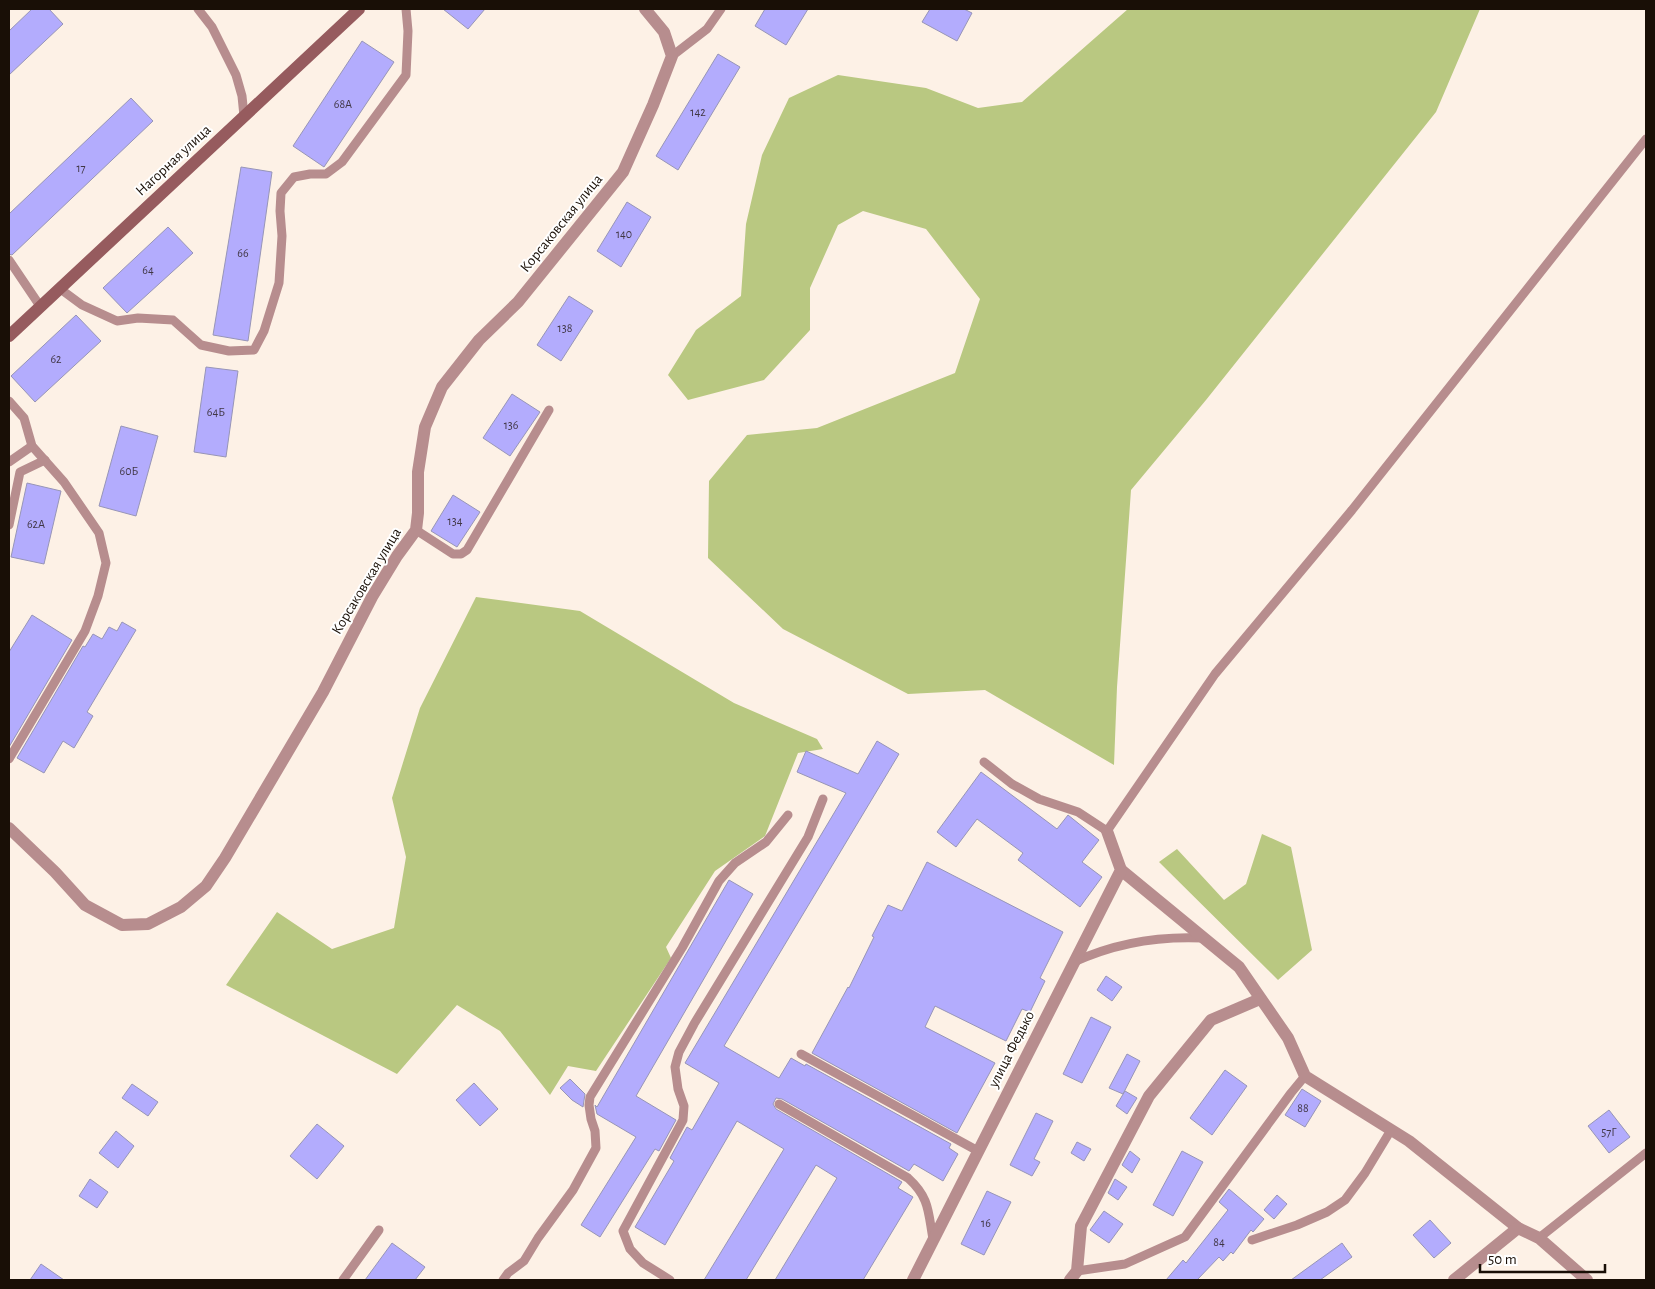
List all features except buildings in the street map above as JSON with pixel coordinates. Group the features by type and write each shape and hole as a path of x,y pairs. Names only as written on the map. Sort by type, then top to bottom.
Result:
{"street":[{"name":"Нагорная улица","path":"9,336 360,9"},
{"path":"645,9 664,32 672,56"},
{"name":"Корсаковская улица","path":"9,828 55,872 85,905 122,924 148,924 181,907 206,886 225,858 323,692 372,598 416,530 418,472 425,427 442,387 479,340 518,302 623,172 653,105 672,56"},
{"path":"1107,831 1121,870 1239,967 1288,1038 1305,1076 1409,1141 1518,1228 1539,1238 1587,1280"},
{"name":"улица Федько","path":"913,1280 1121,870"},
{"path":"1074,1276 1081,1226 1149,1096 1211,1020 1260,999"},
{"path":"1454,1280 1518,1228"}],"lane":[{"path":"198,9 212,28 236,75 242,96 244,116"},
{"path":"59,288 82,305 117,321 138,318 173,320 202,345 229,351 254,350 264,332 279,283 282,236 281,193 294,177 326,174 342,162 406,76 408,31 406,9"},
{"path":"672,56 707,29 721,9"},
{"path":"984,762 1012,784 1039,799 1078,812 1107,831 1215,674 1352,510 1646,139"},
{"path":"9,260 40,306"},
{"path":"9,402 24,418 32,446 64,482 99,533 106,563 98,596 84,631 9,759"},
{"path":"416,530 453,554 461,554 467,550 549,410"},
{"path":"9,462 32,446"},
{"path":"9,525 20,472 45,460"},
{"path":"670,1280 642,1263 630,1249 622,1231 683,1120 684,1106 678,1089 675,1067 679,1052 808,837 824,799"},
{"path":"503,1280 524,1261 538,1238 573,1190 596,1148 595,1131 589,1105 590,1097 682,948 719,881 735,863 766,842 788,815"},
{"path":"1074,962 1090,954 1148,940 1176,937 1203,938"},
{"path":"801,1054 978,1151"},
{"path":"1074,1276 1126,1264 1184,1237 1305,1076"},
{"path":"779,1104 908,1178 925,1198 933,1239"},
{"path":"1252,1240 1297,1225 1327,1212 1345,1200 1365,1173 1391,1130"},
{"path":"1539,1238 1646,1153"},
{"path":"343,1280 379,1230"}],"green space":[{"path":"1128,9 1480,9 1436,112 1206,400 1131,490 1117,687 1114,765 985,690 908,694 783,629 708,558 709,481 747,435 817,428 955,373 980,299 926,229 863,211 838,225 810,288 810,330 764,380 688,400 668,375 696,330 741,296 746,224 762,155 789,98 838,75 926,88 978,108 1022,102"},
{"path":"476,597 580,611 734,703 817,739 823,749 798,753 765,836 715,871 666,947 671,958 596,1071 568,1066 550,1095 500,1031 457,1005 397,1074 226,985 277,912 332,949 394,928 406,857 392,798 420,708"},
{"path":"1262,834 1291,847 1312,950 1278,980 1159,862 1177,849 1224,900 1246,884"}]}
